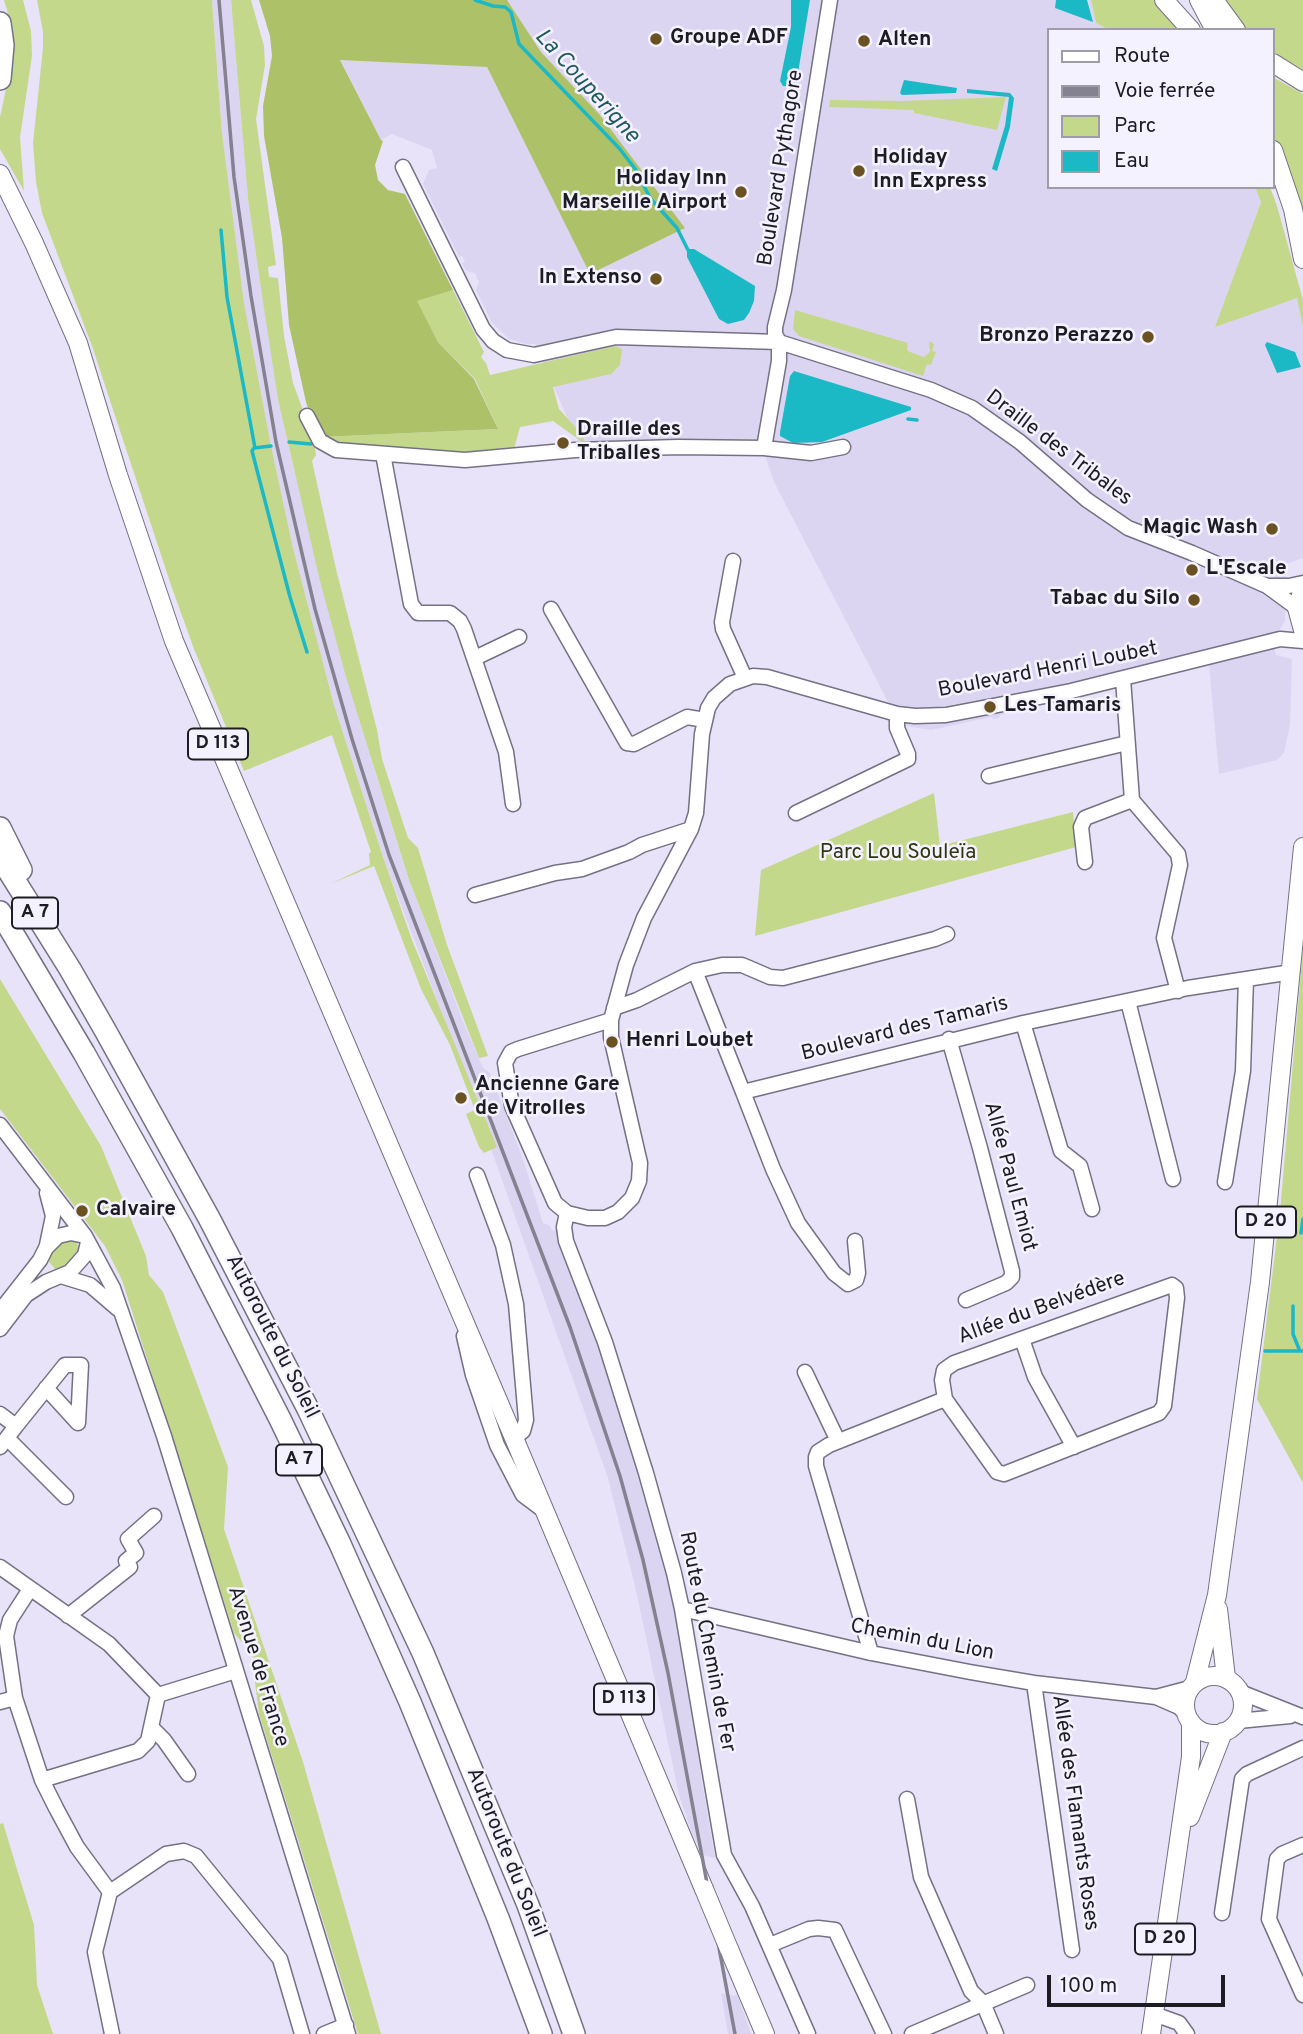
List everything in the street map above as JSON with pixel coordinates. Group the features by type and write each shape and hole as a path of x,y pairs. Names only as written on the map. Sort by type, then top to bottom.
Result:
{"highway":[{"path":"0,23 3,45 0,79"},
{"path":"0,828 71,969"},
{"name":"Autoroute du Soleil","path":"0,857 71,969 261,1314 423,1653 528,1905 573,2034"},
{"name":"Autoroute du Soleil","path":"0,912 84,1053 182,1228 280,1419 411,1702 498,1918 541,2034"}],"main road":[{"path":"1164,0 1189,28"},
{"path":"1199,0 1214,28"},
{"path":"1214,0 1235,28"},
{"path":"1275,64 1303,82"},
{"path":"1275,156 1293,209 1303,259"},
{"name":"D 113","path":"0,174 78,343 118,475 174,641 765,2034"},
{"path":"1275,188 1303,259"},
{"path":"1299,618 1303,589"},
{"name":"D 20","path":"1193,1685 1217,1595 1260,1282 1303,848"},
{"name":"D 20","path":"1217,1595 1226,1678"},
{"path":"1210,1676 1226,1678 1240,1692 1243,1702 1238,1721 1223,1732 1205,1732 1189,1718 1185,1700 1193,1685 1210,1676"},
{"name":"D 20","path":"1151,2034 1191,1757 1189,1718"},
{"name":"D 20","path":"1180,1843 1223,1732"}],"street":[{"name":"Boulevard Pythagore","path":"764,448 779,361 779,342 775,327 785,282 830,0"},
{"name":"Draille des Tribales","path":"402,167 484,329 493,341 507,350 534,355 626,336 779,342 930,390 972,408 1020,442 1087,500 1128,528 1267,586 1299,618"},
{"path":"307,416 315,434 327,446 345,452 465,460 575,450 764,448 811,453 844,447"},
{"path":"383,454 411,604 418,613 430,615 443,612 455,617 464,629 506,752 513,804"},
{"path":"733,561 722,622 746,678 720,691 708,708 696,813 691,829 644,918 626,965 612,1014 611,1037 640,1163 639,1181 628,1203 612,1215 596,1219 567,1213 555,1203 508,1094 505,1073 507,1057 519,1049 612,1014 695,971 733,965 749,967 770,977 783,978 947,934"},
{"name":"Draille des Tribales","path":"1267,586 1303,583"},
{"path":"551,609 625,742 634,744 687,718 705,720"},
{"path":"1280,639 1299,618"},
{"path":"475,658 519,637"},
{"name":"Boulevard Henri Loubet","path":"746,678 767,677 897,714 946,715 1023,702 1280,639 1303,641"},
{"path":"1123,679 1132,800 1179,858 1180,874 1164,938 1178,991"},
{"path":"796,813 908,759 897,728 897,714"},
{"path":"989,776 1127,743"},
{"path":"1085,862 1081,827 1083,820 1088,815 1132,800"},
{"path":"475,895 555,873 582,869 691,829"},
{"path":"695,971 773,1169 798,1223 834,1273 848,1283 856,1280 858,1273 855,1241"},
{"name":"Boulevard des Tamaris","path":"743,1092 949,1039 1178,991 1292,972"},
{"path":"1226,1182 1243,1071 1246,979"},
{"path":"1128,1001 1173,1179"},
{"path":"1023,1023 1061,1151 1080,1166 1092,1209"},
{"name":"Allée Paul Emiot","path":"949,1039 1012,1272 1012,1277 1006,1283 967,1300"},
{"name":"Avenue de France","path":"0,1125 87,1239 113,1288 164,1436 347,2030"},
{"path":"477,1175 503,1245 516,1304 526,1420 523,1431 514,1438"},
{"path":"43,1182 53,1216 43,1254 59,1278"},
{"name":"Route du Chemin de Fer","path":"567,1213 564,1227 566,1241 605,1342 646,1473 682,1609 724,1855 752,1906 808,2034"},
{"path":"0,1311 43,1254 64,1233 78,1233 87,1239 83,1258 59,1278 26,1295 0,1329"},
{"name":"Avenue de France","path":"59,1278 90,1284 122,1313"},
{"name":"Allée du Belvédère","path":"1167,1286 1176,1288 1177,1298 1162,1409 1154,1416 1001,1474 945,1399 942,1380 944,1370 949,1365 1167,1286"},
{"path":"457,1307 473,1375 497,1445 523,1495 543,1510"},
{"path":"1022,1339 1035,1377 1074,1447"},
{"path":"804,1372 838,1441"},
{"path":"46,1388 3,1442 66,1497"},
{"path":"871,1653 816,1461 818,1452 838,1441 945,1399"},
{"path":"0,1414 16,1426"},
{"path":"68,1616 130,1567 126,1561 136,1553 128,1539 154,1516"},
{"path":"0,1567 109,1644 158,1695"},
{"path":"30,1589 10,1620 6,1636 7,1700 55,1808 77,1847 110,1892"},
{"name":"Chemin du Lion","path":"682,1609 871,1653 1034,1683 1156,1697 1179,1707 1189,1718"},
{"path":"158,1695 236,1671"},
{"name":"Allée des Flamants Roses","path":"1034,1683 1072,1950"},
{"name":"Chemin du Lion","path":"1156,1697 1193,1685"},
{"path":"1240,1692 1299,1716"},
{"path":"42,1780 138,1751 145,1746 152,1728 158,1695"},
{"path":"1238,1721 1299,1716"},
{"path":"152,1728 188,1774"},
{"path":"1222,1913 1242,1779 1247,1774 1303,1748"},
{"path":"907,1799 921,1877 971,1992 983,2003 996,2034"},
{"path":"1303,1844 1282,1854 1278,1859 1269,1919 1303,1995"},
{"path":"112,2034 95,1952 110,1892 166,1854 184,1852 195,1856 280,1959 302,2034"},
{"path":"770,1945 809,1929 818,1927 835,1930 884,2034"},
{"path":"912,2034 1027,1985"},
{"path":"1154,2014 1179,2023 1187,2034"},
{"path":"324,2034 347,2030"}],"shaded area":[{"path":"212,0 231,0 248,199 278,400 293,466 375,772 409,880 463,1021 483,1068 490,1073 523,1159 543,1223 550,1226 552,1231 556,1229 587,1306 646,1494 678,1617 715,1858 703,1855 679,1795 636,1590 608,1478 453,1042 385,863 334,705 293,548 244,303 222,133"},
{"path":"507,0 1091,0 1096,23 1105,28 1048,28 1048,189 1256,189 1261,201 1216,326 1298,297 1303,327 1303,558 1286,564 1285,621 1278,632 1271,632 1276,655 1292,659 1290,724 1284,753 1277,760 1219,774 1209,665 1000,715 994,719 991,717 931,730 900,725 774,482 765,455 683,453 585,458 535,344 509,339 492,323 476,290 479,282 475,273 466,271 462,263 465,261 462,256 459,257 423,184 429,170 437,168 432,150 392,134 381,140 340,59 487,67 590,273 684,227 600,115 541,52"},
{"path":"721,1993 734,1996 737,1994 751,2034 728,2034"}],"green space":[{"path":"4,0 23,0 31,31 32,56 20,137 24,191 0,149 0,117 12,61 11,24"},
{"path":"37,0 212,0 222,133 244,303 293,548 334,705 383,857 412,940 497,1147 484,1153 466,1114 475,1110 450,1045 421,989 374,866 330,884 370,865 371,852 332,735 244,771 194,649 92,346 42,213 33,143 43,48"},
{"path":"231,0 251,0 264,46 265,65 256,119 276,265 268,267 269,277 278,278 284,336 293,383 313,438 316,455 312,461 382,759 408,838 418,848 447,945 488,1056 479,1058 409,880 346,677 320,581 278,400 248,199"},
{"path":"259,0 507,0 541,52 600,115 685,228 590,274 487,67 340,60 383,141 375,165 378,180 388,190 405,194 453,290 417,301 438,342 474,379 498,429 321,437 306,402 289,325 282,238 264,136 263,106 272,56 270,36"},
{"path":"1091,0 1155,0 1181,28 1105,28 1096,23"},
{"path":"1218,0 1303,0 1303,74 1275,57 1275,28 1240,28"},
{"path":"1275,78 1303,94 1303,215 1275,139"},
{"path":"1006,97 997,130 914,113 914,110 829,107 830,100 901,101"},
{"path":"1256,189 1271,189 1303,300 1303,327 1297,298 1215,327 1261,202"},
{"path":"453,290 484,352 481,357 490,375 615,346 622,349 620,365 611,374 553,387 559,409 582,431 585,444 553,421 520,427 514,449 477,454 353,449 321,437 498,429 475,379 438,342 416,301"},
{"path":"795,310 908,343 907,350 924,357 930,352 929,341 934,344 932,351 936,352 931,365 927,364 923,376 799,336 793,329"},
{"name":"Parc Lou Souleïa","path":"934,793 940,846 1073,812 1076,847 755,936 761,870"},
{"path":"1303,949 1303,1483 1257,1399 1280,1212"},
{"path":"0,979 101,1146 146,1256 149,1275 163,1292 228,1467 224,1529 303,1762 381,2034 358,2034 259,1714 255,1682 257,1667 253,1655 234,1633 122,1280 105,1246 0,1109"},
{"path":"71,1238 77,1242 79,1251 65,1267 55,1269 49,1262 51,1253 61,1241"},
{"path":"3,1823 34,1925 37,1985 53,2034 0,2034 0,1824"}],"water":[{"path":"791,0 810,0 796,85 793,87 783,86 780,81 791,27"},
{"path":"1056,0 1087,0 1093,22 1055,8"},
{"path":"904,80 957,88 956,93 902,95 900,93"},
{"path":"967,89 1010,93 1014,98 1010,127 997,171 992,169 1005,126 1009,97 967,93"},
{"path":"687,249 694,249 755,286 754,301 744,320 728,324 719,319 687,257"},
{"path":"1267,342 1295,352 1301,367 1277,373 1265,345"},
{"path":"794,371 911,407 911,410 822,442 793,443 780,436 780,432 790,376"}],"waterway":[{"name":"La Couperigne","path":"475,0 505,7 511,12 519,44 619,148 636,170 650,198 677,228 688,250"},
{"path":"221,230 227,297 255,448"},
{"name":"La Couperigne","path":"908,419 917,420"},
{"path":"289,442 311,444"},
{"path":"271,446 254,448 252,451 307,652"},
{"path":"1301,1233 1303,1219"},
{"path":"1293,1306 1293,1334 1299,1349"},
{"path":"1265,1351 1303,1351"}],"railway":[{"path":"219,0 234,177 251,296 276,442 315,609 389,855 570,1327 620,1476 643,1560 668,1673 735,2034"}],"place":[{"name":"Groupe ADF","path":"656,39"},
{"name":"Alten","path":"864,41"},
{"name":"Holiday Inn Express","path":"859,171"},
{"name":"Holiday Inn Marseille Airport","path":"741,192"},
{"name":"In Extenso","path":"656,279"},
{"name":"Bronzo Perazzo","path":"1148,337"},
{"name":"Draille des Triballes","path":"563,443"},
{"name":"Magic Wash","path":"1272,529"},
{"name":"L'Escale","path":"1192,570"},
{"name":"Tabac du Silo","path":"1194,600"},
{"name":"Les Tamaris","path":"990,707"},
{"name":"Henri Loubet","path":"612,1042"},
{"name":"Ancienne Gare de Vitrolles","path":"461,1098"},
{"name":"Calvaire","path":"82,1211"}]}
